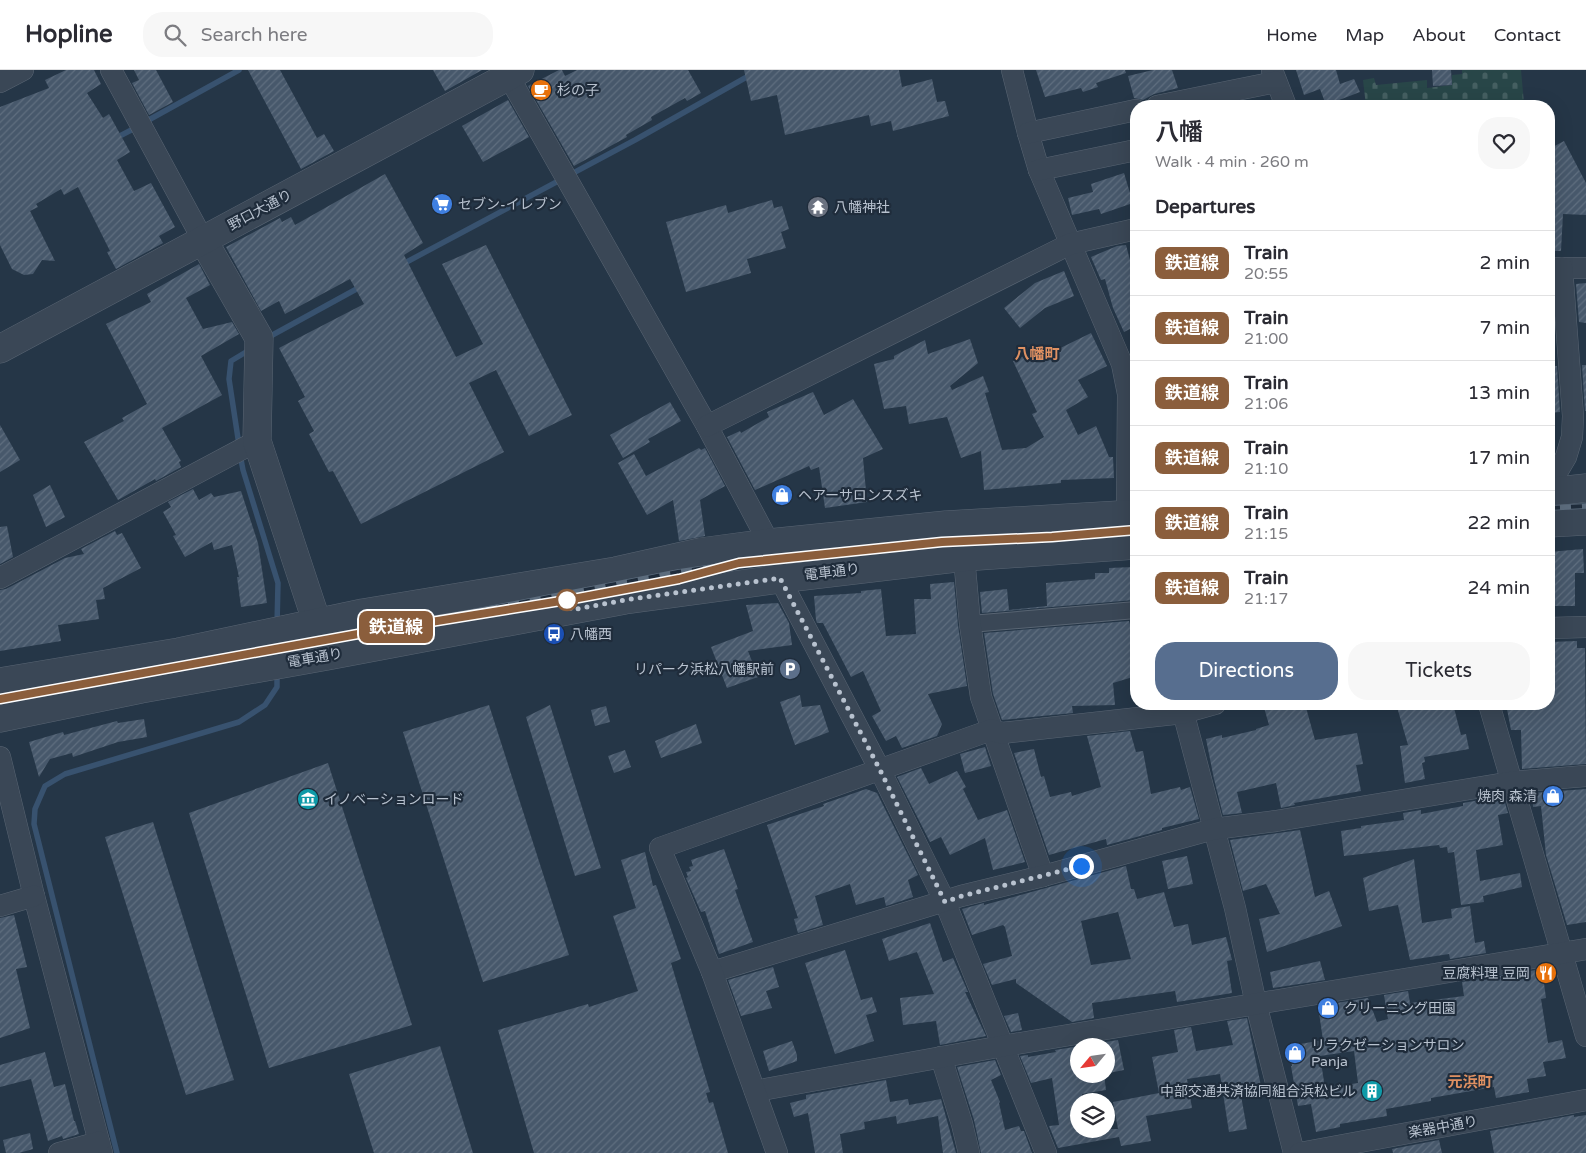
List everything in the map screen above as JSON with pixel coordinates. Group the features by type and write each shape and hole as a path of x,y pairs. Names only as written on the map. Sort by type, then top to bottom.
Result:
{"street":[{"path":"0,82 23,70"},
{"path":"111,70 203,240 259,338 257,441 318,623 327,656"},
{"path":"1012,70 1039,170 1122,364 1128,394 1130,454"},
{"path":"511,72 769,543 780,578 880,770 945,902 1046,1153"},
{"name":"野口大通り","path":"0,349 511,72"},
{"path":"1180,100 1274,76 1284,100"},
{"path":"1028,133 1130,111"},
{"path":"1039,170 1130,151"},
{"path":"706,426 1070,244 1130,230"},
{"path":"1555,475 1566,456 1572,437 1573,416 1556,268 1586,268"},
{"path":"0,578 257,441"},
{"path":"1555,491 1586,488"},
{"path":"0,682 179,652 363,613 616,571 701,552 769,543 946,526 1130,514"},
{"path":"1555,523 1586,521"},
{"name":"電車通り","path":"0,718 141,689 625,600 780,578 964,557 1130,545"},
{"path":"964,557 970,624 981,697 1043,876"},
{"path":"970,624 1130,611"},
{"path":"1555,628 1586,628"},
{"path":"777,1153 712,972 660,848 991,730 1002,733 1168,710"},
{"path":"1183,710 1235,908 1256,1004 1294,1153"},
{"path":"1491,710 1560,953 1586,1036"},
{"path":"0,757 34,896 100,1147 59,1153"},
{"path":"712,972 962,896 1214,829 1276,821 1512,782 1586,776"},
{"path":"0,906 34,896"},
{"path":"755,1091 1003,1046 1586,949"},
{"path":"941,1057 969,1153"},
{"name":"楽器中通り","path":"1300,1153 1586,1100"}],"green space":[{"path":"1462,70 1521,70 1524,100 1365,100 1363,80 1374,78 1376,85 1427,80 1427,88 1452,85 1452,75 1462,74"}],"building":[{"path":"66,70 94,70 101,84 87,93 103,118 109,114 130,152 117,160 134,191 151,183 175,227 159,236 163,243 116,269 107,252 110,251 78,187 64,195 61,189 36,204 38,207 30,211 55,261 42,260 33,274 24,275 12,269 0,245 0,107 49,88 45,80"},
{"path":"134,70 156,70 173,102 149,115 132,83 139,80"},
{"path":"248,70 280,70 317,138 324,134 334,151 301,169"},
{"path":"433,70 482,70 445,91"},
{"path":"562,70 565,76 577,70 688,70 701,93 687,101 685,98 651,117 652,120 626,135 627,137 574,166 528,86"},
{"path":"744,70 899,70 902,87 932,79 937,102 945,101 949,116 893,131 891,121 871,126 869,115 785,135 777,95 751,101"},
{"path":"1036,70 1125,70 1126,73 1096,83 1098,87 1083,92 1081,88 1045,97"},
{"path":"1153,70 1172,70 1178,88 1154,94 1143,100 1134,98 1128,76"},
{"path":"1296,70 1336,70 1340,84 1354,79 1360,92 1339,100 1324,100 1320,89 1304,95"},
{"path":"1432,70 1451,70 1452,85 1433,86"},
{"path":"508,100 529,137 483,162 462,126"},
{"path":"1564,141 1586,183 1586,215 1563,214 1561,251 1555,251 1555,146"},
{"path":"1124,173 1130,193 1130,204 1101,214 1099,209 1072,215 1068,198 1093,192 1091,184"},
{"path":"385,174 423,243 404,255 456,357 483,344 442,264 486,245 572,415 529,436 496,370 469,383 504,452 361,524 333,471 329,472 309,434 314,431 298,401 305,397 279,348 364,304 350,279 285,314 279,301 261,311 226,247 280,218 282,222 291,217 295,225"},
{"path":"772,200 774,208 782,206 789,229 781,232 786,248 747,259 751,273 686,292 666,222 726,205 728,213"},
{"path":"1126,245 1130,260 1130,329 1124,332 1113,308 1105,279 1101,280 1091,257 1117,246"},
{"path":"199,264 210,285 186,298 203,329 232,322 239,334 201,356 222,395 162,428 181,461 179,462 181,467 118,500 84,442 124,421 122,418 147,404 106,324 151,302 147,294"},
{"path":"1064,271 1074,296 1045,308 1020,328 1004,308 1035,283"},
{"path":"1586,283 1586,323 1579,322 1576,284"},
{"path":"1091,333 1107,366 1078,380 1088,397 1066,410 1078,435 1096,426 1109,457 1113,457 1114,478 1061,480 1061,483 984,490 981,451 961,458 947,417 909,424 906,406 884,409 874,364 894,359 894,356 925,340 928,354 970,339 978,363 950,386 952,390 983,376 989,392 985,393 1002,450 1026,448 1044,437 1032,414 1037,412 1013,361 1033,352 1035,356 1040,354 1042,357"},
{"path":"1582,365 1586,365 1586,411 1585,411"},
{"path":"1555,366 1557,366 1560,412 1555,412"},
{"path":"813,392 824,415 853,399 883,449 863,458 867,502 825,508 819,467 811,470 809,466 755,490 727,437 740,431 741,433 769,417 767,412"},
{"path":"670,402 681,421 648,439 650,442 623,458 610,435"},
{"path":"0,425 20,460 0,472"},
{"path":"699,448 701,450 705,448 725,486 700,500 705,536 679,541 673,500 647,515 618,463 634,454 646,476"},
{"path":"50,485 65,517 46,527 33,495"},
{"path":"193,489 199,500 211,493 214,497 241,491 258,543 267,603 241,607 237,577 239,577 232,545 214,550 212,542 185,557 173,536 176,535 163,512 171,507 168,502"},
{"path":"7,526 13,557 0,564 0,527"},
{"path":"115,531 117,535 122,533 141,568 103,588 105,599 96,600 99,619 58,625 61,641 0,651 0,590 6,589 65,558 84,554 81,549"},
{"path":"1583,549 1584,573 1575,573 1575,606 1555,606 1555,551"},
{"path":"1130,567 1130,600 982,613 980,592 1007,589 1009,610 1047,606 1046,583 1095,579 1095,573 1109,573 1109,568"},
{"path":"954,582 967,686 928,694 942,724 937,736 902,748 896,736 886,741 872,716 881,711 863,671 851,677 823,623 817,623 814,596 861,593 861,591 881,589 886,636 916,634 914,599 931,599 930,584"},
{"path":"778,603 789,623 792,645 748,651 758,677 727,688 711,647 753,631 746,605"},
{"path":"1129,621 1130,678 1113,683 1115,705 1072,706 1073,713 1002,720 993,694 984,633"},
{"path":"1577,641 1577,648 1585,648 1586,764 1522,769 1521,730 1511,730 1507,710 1555,710 1555,642"},
{"path":"800,695 802,707 820,705 829,732 795,745 780,702"},
{"path":"489,705 569,955 483,982 403,732"},
{"path":"550,705 601,868 575,876 526,717"},
{"path":"606,706 610,722 595,726 591,710"},
{"path":"1265,710 1307,710 1315,740 1357,733 1363,764 1356,765 1361,791 1294,803 1295,805 1281,808 1276,783 1237,792 1242,813 1223,815 1206,739 1222,735 1222,738 1269,725"},
{"path":"1398,710 1455,710 1461,735 1466,734 1469,749 1424,757 1425,762 1422,763 1425,779 1405,783 1400,746 1408,745"},
{"path":"144,719 147,737 118,742 73,757 72,753 50,759 39,777 29,742 63,732 64,735 117,721 118,723"},
{"path":"696,724 702,743 661,758 655,741"},
{"path":"1130,731 1136,752 1143,751 1151,794 1180,787 1181,790 1190,787 1199,819 1107,845 1106,839 1049,855 1014,753 1034,749 1041,777 1044,776 1050,797 1071,792 1072,796 1101,787 1087,736"},
{"path":"985,747 991,766 965,773 960,754"},
{"path":"625,750 631,767 614,773 608,756"},
{"path":"328,763 412,1025 269,1068 189,813"},
{"path":"921,768 929,784 957,771 966,787 963,789 978,820 1007,810 1025,862 993,870 985,838 950,855 941,837 930,842 897,777"},
{"path":"866,789 877,793 918,875 908,880 913,897 886,906 884,897 856,905 850,884 815,896 823,925 798,933 794,919 798,918 767,825 824,806 823,804"},
{"path":"1586,789 1586,922 1567,925 1546,855 1541,806 1533,807 1532,793"},
{"path":"1503,796 1508,813 1498,815 1503,845 1476,850 1480,881 1520,873 1522,887 1483,896 1484,902 1461,905 1454,852 1448,853 1447,847 1440,848 1439,845 1344,856 1341,831 1404,820 1403,813 1421,810 1421,814 1463,806 1463,803"},
{"path":"153,822 234,1080 186,1095 105,837"},
{"path":"1300,830 1315,897 1329,891 1342,926 1267,952 1259,919 1280,914 1266,884 1243,891 1230,840"},
{"path":"724,849 738,889 735,890 753,942 719,954 705,911 701,912 686,878 688,877 686,872 691,871 689,867 693,866 691,860"},
{"path":"645,852 653,886 656,885 681,959 671,963 710,1092 706,1093 709,1103 713,1102 728,1153 534,1153 498,1030 588,1004 589,1007 638,991 613,916 636,908 621,860"},
{"path":"1187,856 1193,884 1168,889 1162,861"},
{"path":"1414,859 1422,923 1452,918 1451,909 1470,906 1475,943 1484,941 1486,953 1450,959 1449,954 1410,960 1398,905 1369,911 1363,878"},
{"path":"1126,866 1131,889 1134,889 1137,899 1164,892 1174,927 1188,924 1192,945 1226,937 1232,960 1227,961 1232,993 1177,1002 1175,991 1092,1003 1094,1018 1072,1022 1016,983 1016,979 992,985 983,964 1012,956 1003,925 972,935 962,909 984,903 984,905","holes":["1118,912 1131,959 1091,965 1081,921"]},
{"path":"14,915 27,967 16,969 30,1028 0,1038 0,918"},
{"path":"930,923 943,962 953,958 968,992 965,992 986,1036 940,1045 936,1021 903,1025 900,998 934,994 917,952 889,961 882,939"},
{"path":"845,950 861,1000 872,997 877,1012 866,1015 874,1041 835,1054 805,963"},
{"path":"1320,961 1325,980 1273,988 1270,972"},
{"path":"773,967 779,987 766,991 772,1008 741,1016 728,980"},
{"path":"1542,969 1546,998 1541,999 1548,1043 1562,1040 1566,1058 1543,1062 1546,1076 1527,1079 1529,1092 1496,1098 1494,1087 1431,1098 1431,1101 1386,1109 1387,1116 1340,1124 1340,1127 1316,1132 1311,1104 1298,1106 1289,1046 1323,1040 1318,1006 1368,998 1377,1022 1388,1019 1384,995 1408,991 1410,1003 1464,996 1462,982","holes":["1354,1051 1358,1083 1325,1088 1320,1056"]},
{"path":"1018,1013 1022,1030 1011,1032 1004,1016"},
{"path":"1247,1018 1261,1086 1240,1090 1247,1129 1229,1132 1220,1074 1187,1079 1192,1108 1146,1116 1151,1141 1121,1146 1119,1137 1115,1138 1115,1129 1118,1129 1115,1102 1159,1093 1152,1057 1178,1052 1174,1030 1191,1027 1196,1051 1233,1045 1227,1021"},
{"path":"1115,1040 1118,1040 1124,1070 1115,1072"},
{"path":"792,1041 797,1061 769,1071 763,1051"},
{"path":"440,1046 473,1153 374,1153 349,1074"},
{"path":"1070,1048 1070,1083 1105,1083 1106,1090 1070,1093 1070,1138 1113,1138 1058,1148 1049,1126 1059,1125 1052,1078 1031,1083 1020,1056 1028,1055 1028,1057"},
{"path":"45,1052 54,1087 65,1084 79,1134 63,1139 62,1136 48,1141 31,1079 0,1087 0,1065"},
{"path":"995,1060 1001,1075 991,1080 1000,1102 1005,1130 1019,1126 1021,1131 1024,1131 1032,1153 981,1153 974,1120 957,1067"},
{"path":"886,1080 890,1102 908,1099 909,1105 941,1099 956,1153 943,1153 938,1116 897,1124 896,1116 864,1122 865,1129 840,1134 843,1153 815,1153 808,1113 794,1117 790,1103 806,1099 806,1095"},
{"path":"1574,1115 1574,1117 1586,1115 1586,1153 1494,1153 1490,1131"},
{"path":"30,1133 33,1149 19,1153 6,1153 3,1140"},
{"path":"1439,1140 1442,1153 1393,1153 1392,1149"}],"waterway":[{"path":"145,122 239,70"},
{"path":"401,265 635,140 759,70"},
{"path":"114,139 137,127"},
{"path":"267,338 362,286"},
{"path":"239,445 229,379 231,361 251,349"},
{"path":"240,454 243,470 278,583 277,625"},
{"path":"117,1153 34,824 35,809 45,786 65,774 239,722 265,705 277,687 277,671"}],"railway":[{"path":"1555,508 1586,506"},
{"path":"0,699 369,632 678,572 739,563 942,542 1052,537 1130,530"}],"train":[{"name":"鉄道線","path":"0,699 369,632 573,599 679,579 739,563 942,542 1052,537 1130,530"}],"place":[{"name":"杉の子","path":"541,90"},
{"name":"セブン-イレブン","path":"442,204"},
{"name":"八幡神社","path":"818,207"},
{"name":"ヘアーサロンスズキ","path":"782,495"},
{"name":"八幡西","path":"554,634"},
{"name":"リパーク浜松八幡駅前","path":"790,669"},
{"name":"焼肉 森清","path":"1553,796"},
{"name":"イノベーションロード","path":"308,799"},
{"name":"豆腐料理 豆岡","path":"1546,973"},
{"name":"クリーニング田園","path":"1328,1008"},
{"name":"リラクゼーションサロン Panja","path":"1295,1053"},
{"name":"中部交通共済協同組合浜松ビル","path":"1372,1091"}],"district":[{"name":"八幡町","path":"1037,354"},
{"name":"元浜町","path":"1470,1082"}],"route":[{"path":"567,600 571,610 625,600 780,578 880,770 945,902 1081,866"}]}
